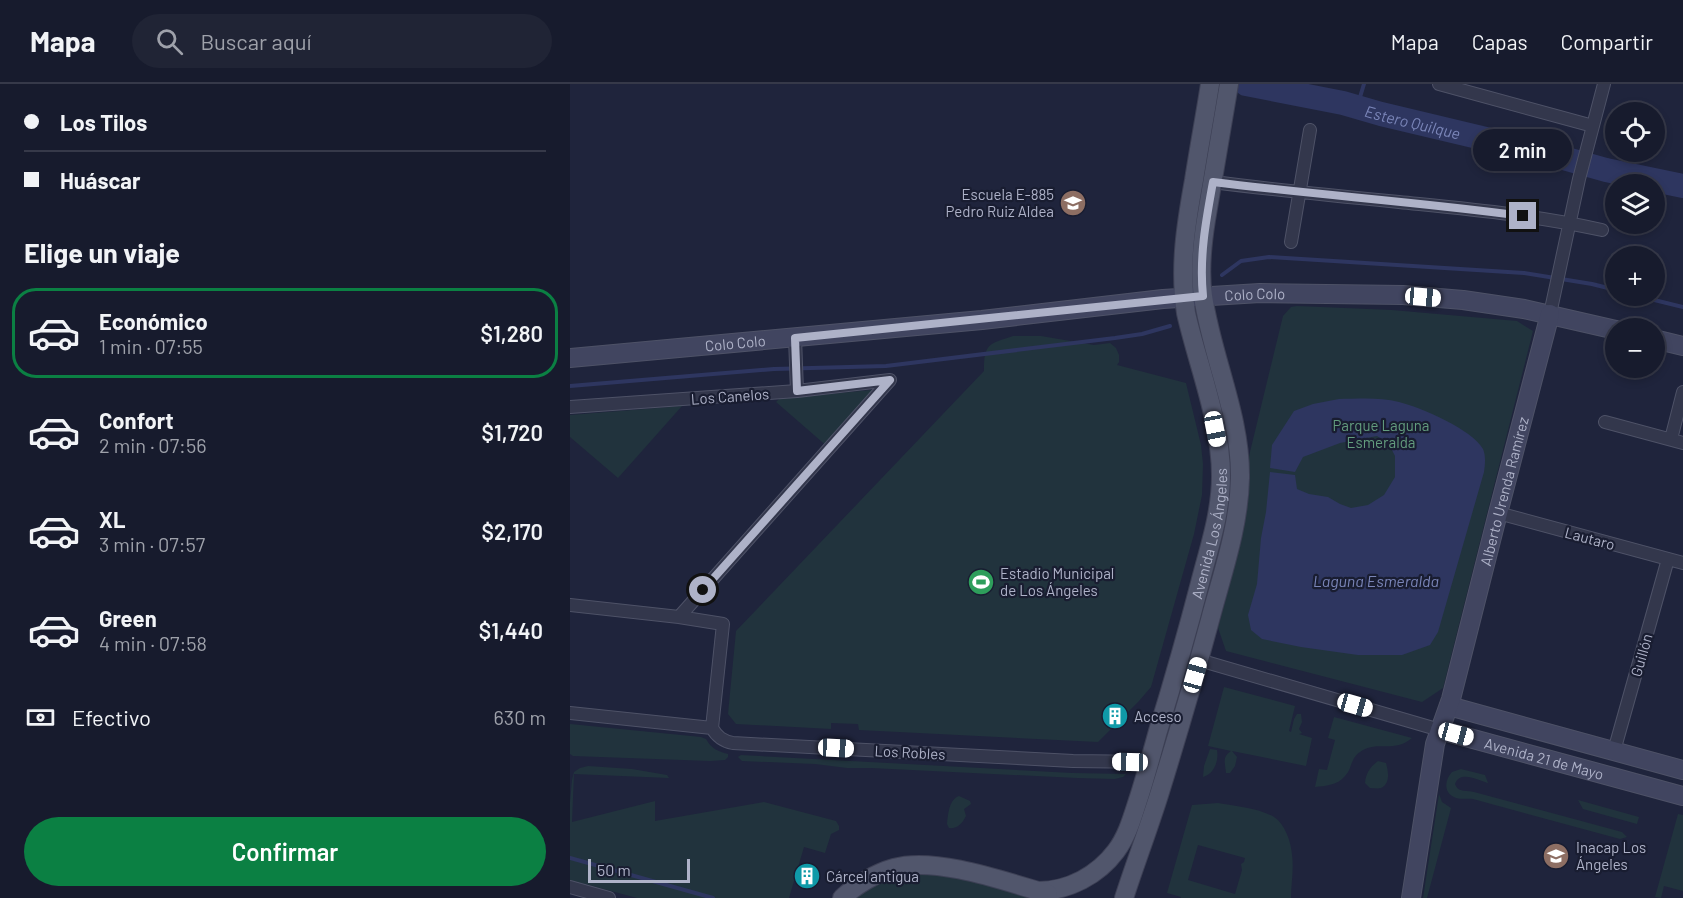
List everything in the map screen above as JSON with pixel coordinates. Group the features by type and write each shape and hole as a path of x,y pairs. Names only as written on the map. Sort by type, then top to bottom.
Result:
{"main road":[{"name":"Avenida Los Ángeles","path":"1038,891 1049,891 1080,881 1095,872 1123,841 1150,762 1214,530 1220,495 1219,447 1191,334 1184,297 1182,266 1186,228 1210,87"},
{"name":"Avenida Los Ángeles","path":"1124,898 1159,796 1199,660 1237,509 1240,478 1236,435 1210,331 1201,278 1203,241 1229,89"},
{"path":"842,898 879,874 893,868 911,865 946,867 1062,898"}],"street":[{"path":"1439,84 1593,126"},
{"name":"Alberto Urenda Ramírez","path":"1411,898 1434,744 1449,706 1550,314 1579,179 1604,84"},
{"path":"1291,242 1310,130"},
{"path":"1213,182 1477,210 1569,222 1602,230"},
{"name":"Colo Colo","path":"570,358 795,344 1092,306 1184,297 1271,293 1403,295 1463,300 1550,314 1605,327"},
{"path":"1665,342 1683,346"},
{"path":"795,344 797,391"},
{"name":"Los Canelos","path":"570,407 797,391 890,380 679,617"},
{"path":"1605,422 1677,441 1683,392"},
{"name":"Lautaro","path":"1498,513 1683,563"},
{"name":"Guillón","path":"1614,751 1668,559"},
{"path":"570,605 723,624 712,728"},
{"name":"Avenida 21 de Mayo","path":"1199,660 1440,730 1683,796"},
{"name":"Avenida 21 de Mayo","path":"1449,706 1683,770"},
{"name":"Los Robles","path":"570,712 712,728 723,740 733,742 1073,761 1150,762"},
{"path":"1488,743 1488,728 1495,718"},
{"path":"572,891 609,898"}],"green space":[{"name":"Parque Laguna Esmeralda","path":"1291,307 1392,310 1517,321 1533,331 1443,688 1422,702 1226,651 1218,628 1241,542 1249,494 1249,456 1283,316"},
{"name":"Estadio Municipal de Los Ángeles","path":"1013,336 1041,336 1094,345 1110,343 1119,355 1117,365 1186,383 1201,445 1202,495 1194,534 1151,687 1098,742 859,730 858,724 831,723 831,729 736,724 728,714 736,631 984,371 985,355 990,346"},
{"path":"881,389 829,448 776,402 779,399"},
{"path":"682,406 618,478 570,437 570,415"},
{"path":"1224,687 1295,706 1289,731 1291,732 1297,714 1301,714 1302,722 1299,729 1302,733 1299,734 1312,738 1306,766 1232,751 1237,757 1235,766 1230,773 1226,773 1225,758 1231,751 1208,746"},
{"path":"1334,717 1412,738 1399,745 1375,746 1363,750 1355,756 1342,779 1315,787 1319,769 1327,770 1335,740 1328,738"},
{"path":"570,724 701,737 715,749 728,754 728,757 725,760 710,761 573,756 570,754"},
{"path":"1210,749 1217,750 1216,763 1213,770 1203,777 1204,766"},
{"path":"741,755 1126,774 1115,779 847,768 815,764 742,761 738,757"},
{"path":"1378,761 1386,763 1388,780 1381,788 1370,788 1365,783 1366,776"},
{"path":"588,766 632,769 667,775 669,778 574,774 572,822 655,801 655,821 764,802 836,821 839,830 831,834 825,853 804,847 789,898 637,898 570,880 572,780 574,772"},
{"path":"1461,769 1485,775 1488,783 1470,777 1461,778 1455,784 1460,790 1622,832 1627,837 1620,839 1473,799 1456,798 1448,792 1447,782 1452,772"},
{"path":"1439,794 1442,802 1451,808 1427,898 1423,898"},
{"path":"959,796 970,801 971,804 964,809 966,816 961,824 949,828 947,824 950,808 953,800"},
{"path":"1578,800 1639,817 1637,824 1583,809"},
{"path":"1218,803 1239,806 1261,811 1278,820 1287,834 1291,850 1293,866 1291,898 1181,898 1167,893 1192,805","holes":["1198,845 1245,858 1241,864 1242,870 1235,894 1188,880"]},
{"path":"1678,814 1683,815 1683,891 1664,886 1661,898 1655,897"},
{"path":"926,870 1042,898 851,898 883,878"}],"water":[{"name":"Laguna Esmeralda","path":"1339,399 1384,399 1420,409 1469,434 1484,452 1484,472 1438,632 1430,645 1402,655 1358,655 1301,647 1262,639 1251,630 1248,615 1257,584 1270,472 1295,475 1297,489 1309,494 1328,497 1351,508 1368,505 1384,495 1395,477 1395,456 1389,444 1377,436 1340,443 1303,457 1295,472 1270,468 1272,445 1294,411 1313,404"}],"waterway":[{"name":"Estero Quilque","path":"1246,84 1343,103 1606,170 1683,186"},
{"path":"1357,107 1364,84"},
{"path":"1222,275 1241,261 1269,257 1524,273 1605,287"},
{"path":"1665,303 1683,307"},
{"path":"570,386 774,369 886,366 1115,338 1142,334 1170,326"},
{"path":"570,858 713,898"}],"place":[{"name":"Escuela E-885 Pedro Ruiz Aldea","path":"1073,203"},
{"name":"Estadio Municipal de Los Ángeles","path":"981,582"},
{"name":"Acceso","path":"1115,716"},
{"name":"Inacap Los Ángeles","path":"1556,856"},
{"name":"Cárcel antigua","path":"807,876"}],"route":[{"path":"703,590 890,380 797,391 795,338 1203,296 1201,278 1203,241 1213,182 1523,216"}]}
